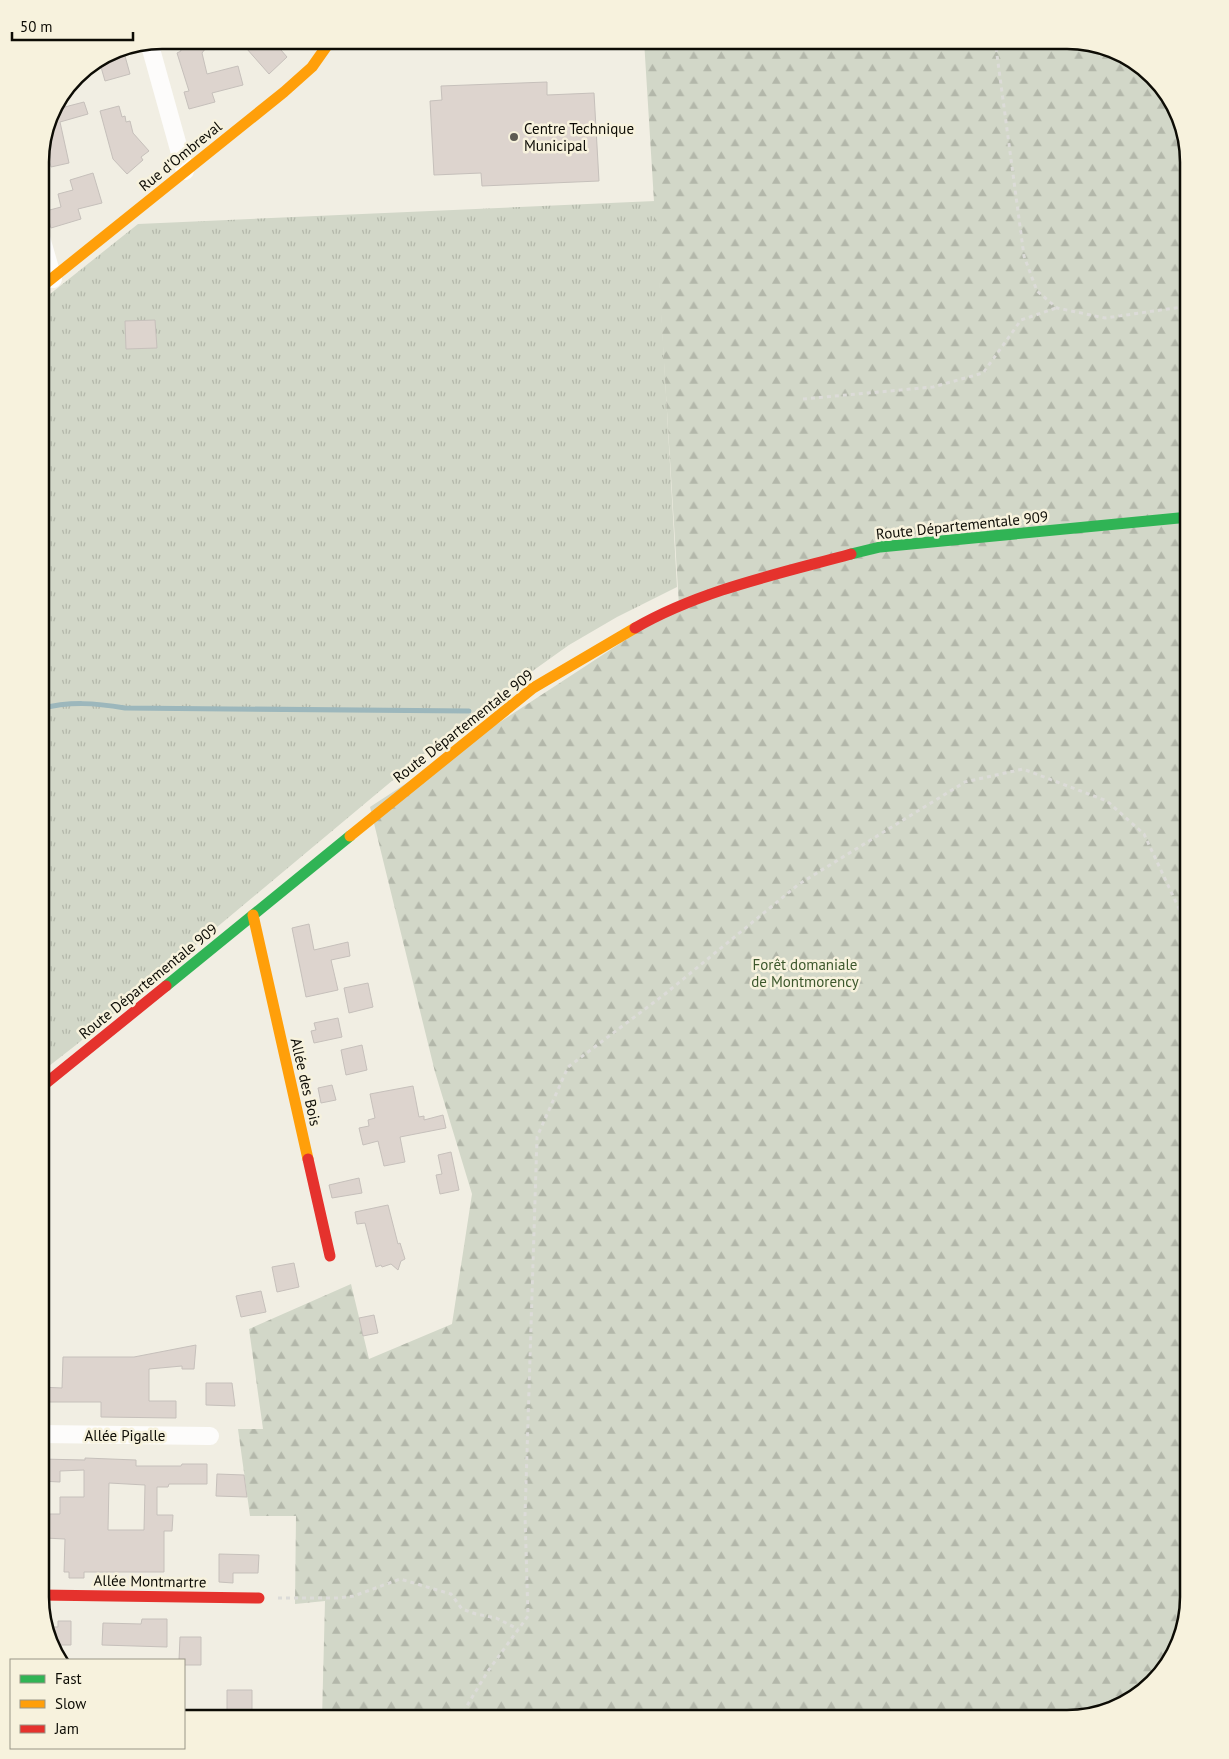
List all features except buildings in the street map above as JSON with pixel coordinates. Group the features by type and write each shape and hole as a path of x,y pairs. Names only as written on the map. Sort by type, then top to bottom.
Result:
{"main road":[{"name":"Rue d'Ombreval","path":"49,282 185,170 269,105 312,67 325,49"},
{"name":"Route Départementale 909","path":"49,1081 533,688 646,622 679,606 796,569 880,547 1180,518"},
{"name":"Allée des Bois","path":"253,914 330,1256"},
{"name":"Allée Montmartre","path":"49,1594 260,1598"}],"street":[{"path":"151,50 185,170"},
{"name":"Allée Pigalle","path":"49,1434 210,1436"}],"path":[{"path":"996,49 1024,256 1037,291 1057,308 1105,318 1180,307"},
{"path":"804,399 933,387 983,373 1022,320 1057,308"},
{"path":"464,1710 488,1671 528,1616 525,1516 537,1137 568,1067 665,994 799,884 965,782 1023,769 1106,801 1144,834 1180,911"},
{"path":"260,1598 339,1598 354,1596 400,1579 451,1594 462,1610 496,1618 518,1629"}],"green space":[{"name":"Forêt domaniale de Montmorency","path":"645,49 1075,49 1089,51 1117,60 1142,77 1157,93 1172,119 1179,147 1180,162 1180,1597 1179,1612 1172,1640 1157,1666 1136,1687 1110,1702 1082,1709 1067,1710 322,1710 325,1601 295,1604 296,1516 250,1516 238,1429 263,1429 249,1329 351,1284 369,1359 452,1324 472,1194 435,1072 370,807 679,605"},
{"path":"655,201 677,587 617,617 569,645 472,714 49,1066 49,295 138,224"}],"waterway":[{"path":"49,707 82,704 125,708 469,711"}],"traffic: fast":[{"path":"851,554 880,547 1180,518"},
{"path":"166,986 350,836"}],"traffic: slow":[{"path":"49,281 284,92 312,67 325,49"},
{"path":"350,836 533,688 635,628"},
{"path":"253,915 308,1159"}],"traffic: jam":[{"path":"635,628 686,603 713,593 851,554"},
{"path":"49,1081 166,986"},
{"path":"308,1159 330,1256"},
{"path":"49,1595 259,1598"}],"place":[{"name":"Centre Technique Municipal","path":"514,137"}]}
